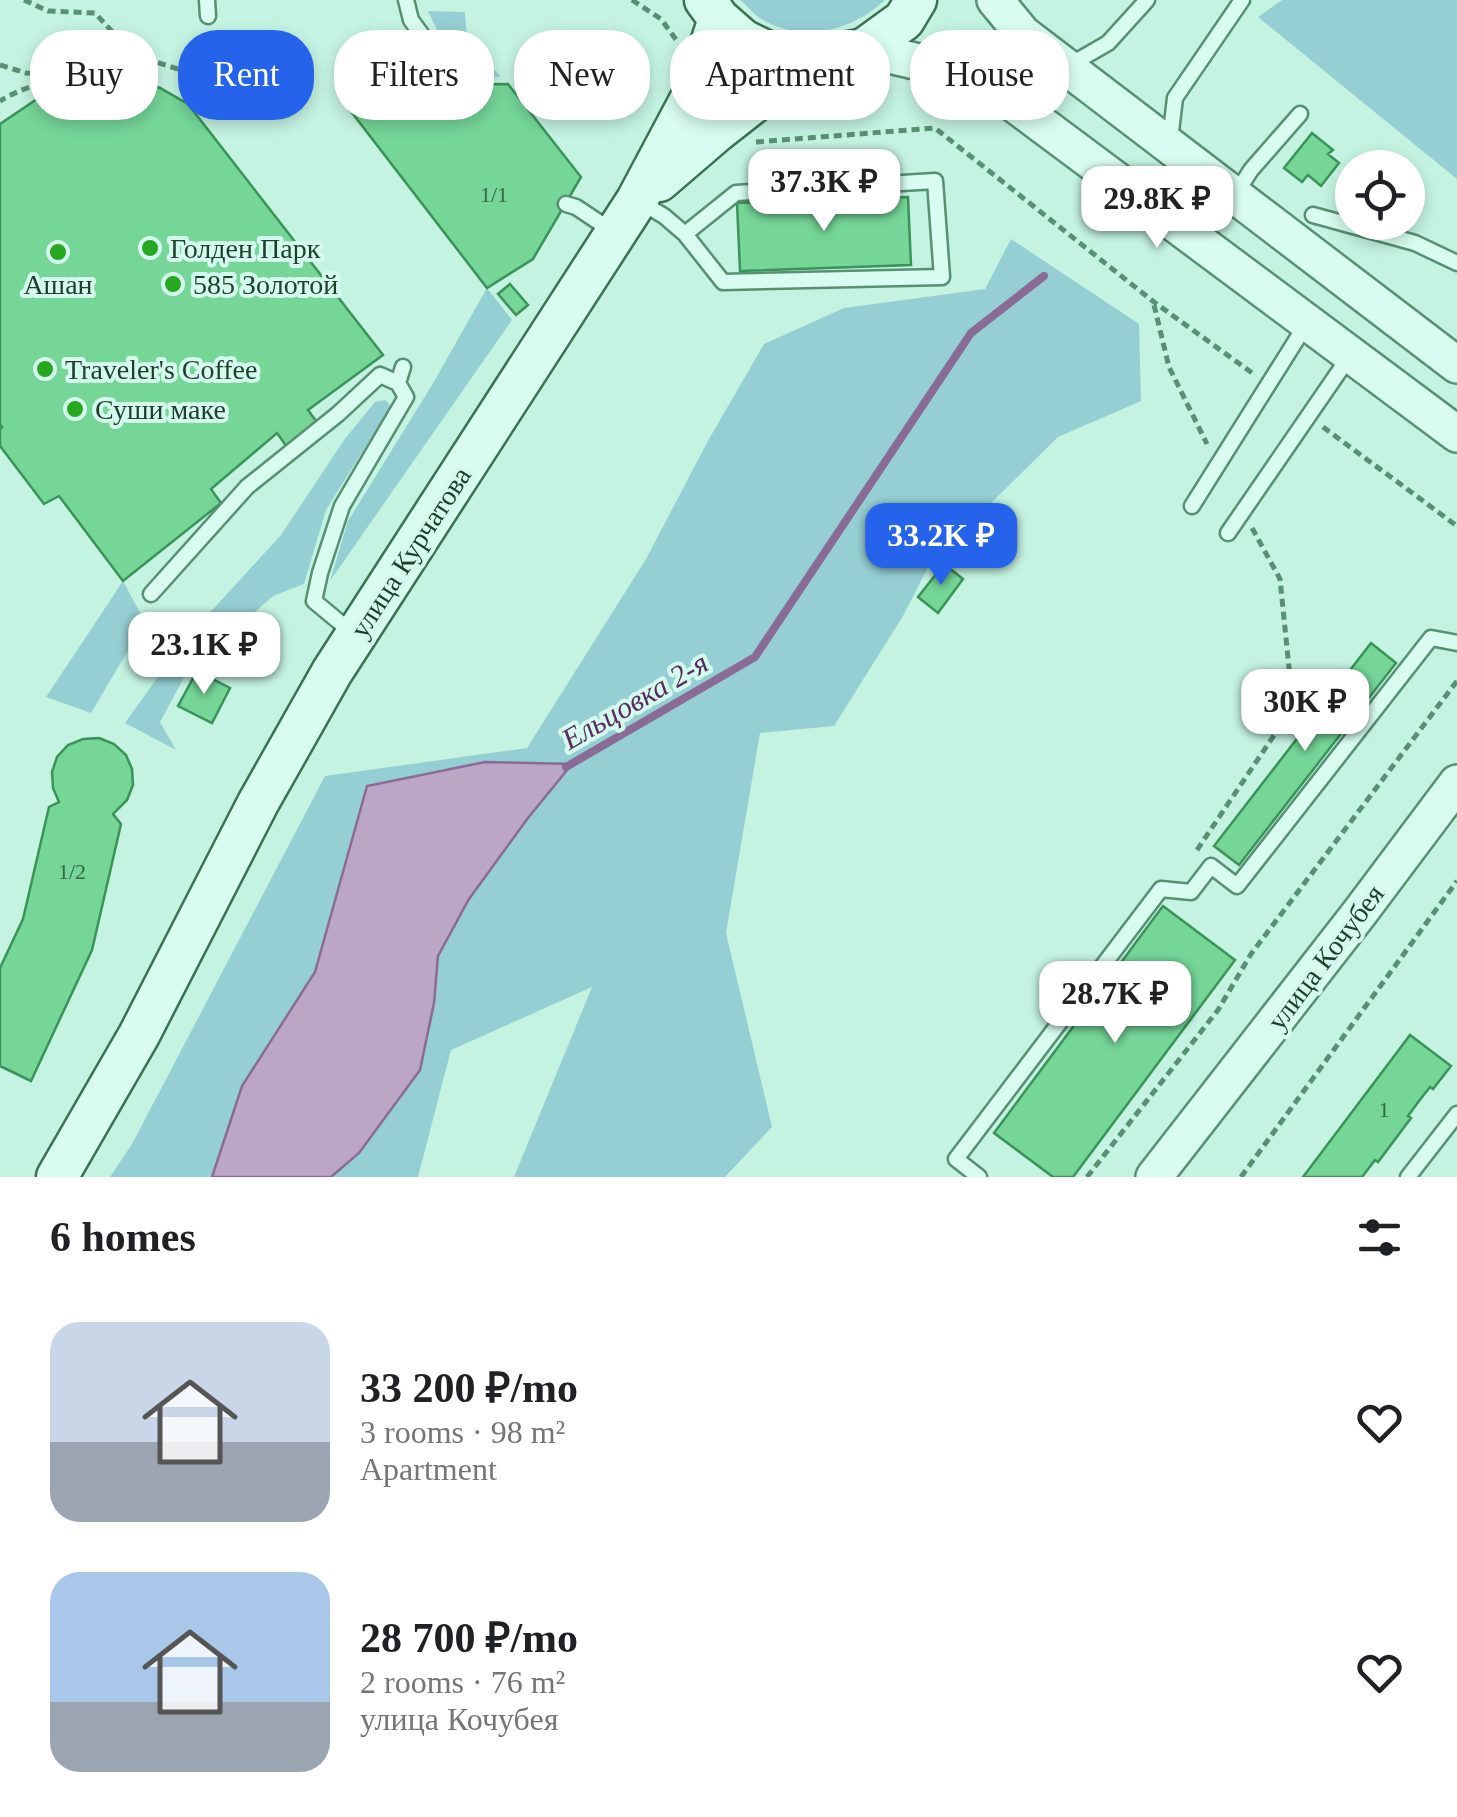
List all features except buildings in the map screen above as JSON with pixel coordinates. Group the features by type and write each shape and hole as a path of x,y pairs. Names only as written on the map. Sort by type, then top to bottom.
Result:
{"main road":[{"path":"890,30 904,20 916,0"},
{"path":"712,10 733,30"},
{"path":"626,217 695,91 712,10"},
{"path":"626,217 731,120"},
{"name":"улица Курчатова","path":"57,1177 139,1035 258,803 332,672 626,217"}],"street":[{"path":"995,0 1020,30"},
{"path":"890,56 940,68 994,89 1457,434"},
{"path":"1069,69 1457,365"},
{"name":"улица Кочубея","path":"1154,1177 1457,783"}],"lane":[{"path":"207,0 208,16"},
{"path":"406,0 419,30"},
{"path":"1069,65 1108,43 1147,0"},
{"path":"1169,146 1175,98 1242,0"},
{"path":"1234,196 1300,114"},
{"path":"566,204 626,217 664,216 685,234 723,282 942,276 935,181 736,193 685,234"},
{"path":"1313,215 1415,244 1457,263"},
{"path":"1192,506 1308,322"},
{"path":"1228,533 1350,355"},
{"path":"398,383 402,367"},
{"path":"150,594 247,487 380,375 398,383 406,397 342,506 314,601 356,635"},
{"path":"979,1177 956,1158 1161,889 1191,892 1212,866 1237,886 1432,638 1457,642"},
{"path":"1408,1177 1457,1114"}],"path":[{"path":"24,0 48,11 95,13 110,30"},
{"path":"0,64 30,76"},
{"path":"26,73 30,73"},
{"path":"0,102 30,88"},
{"path":"750,143 934,128 1154,302 1270,386"},
{"path":"1154,302 1169,366 1217,464"},
{"path":"1307,415 1457,526"},
{"path":"1212,866 1196,852 1293,707 1280,579 1243,512"},
{"path":"1087,1177 1218,1010 1251,954 1457,681"},
{"path":"1241,1177 1457,881"}],"shaded area":[{"path":"740,0 885,0 857,20 828,30 791,30 758,17"},
{"path":"1282,0 1457,0 1457,179 1425,150 1258,17"},
{"path":"428,11 465,12 466,30 437,30"},
{"path":"1011,239 1139,324 1141,401 1058,437 990,504 941,542 903,616 834,726 760,733 726,933 772,1127 725,1177 514,1177 592,987 451,1050 418,1177 110,1177 132,1144 325,776 527,748 646,559 764,344 844,308 985,289"},
{"path":"487,288 512,320 330,581 348,521"},
{"path":"385,400 391,406 326,510 304,584 273,596 187,672 160,722 176,750 125,723 182,643 281,535 344,440 375,402"},
{"path":"123,581 145,622 91,713 46,697"},
{"path":"485,762 572,764 469,899 438,956 434,1003 420,1070 359,1153 331,1177 212,1177 242,1086 315,972 367,786"}],"waterway":[{"name":"Ельцовка 2-я","path":"566,767 755,657 971,333 1044,276"}],"place":[{"name":"Голден Парк","path":"150,248"},
{"name":"Ашан","path":"58,252"},
{"name":"585 Золотой","path":"173,284"},
{"name":"Traveler's Coffee","path":"45,369"},
{"name":"Суши маке","path":"75,409"}]}
